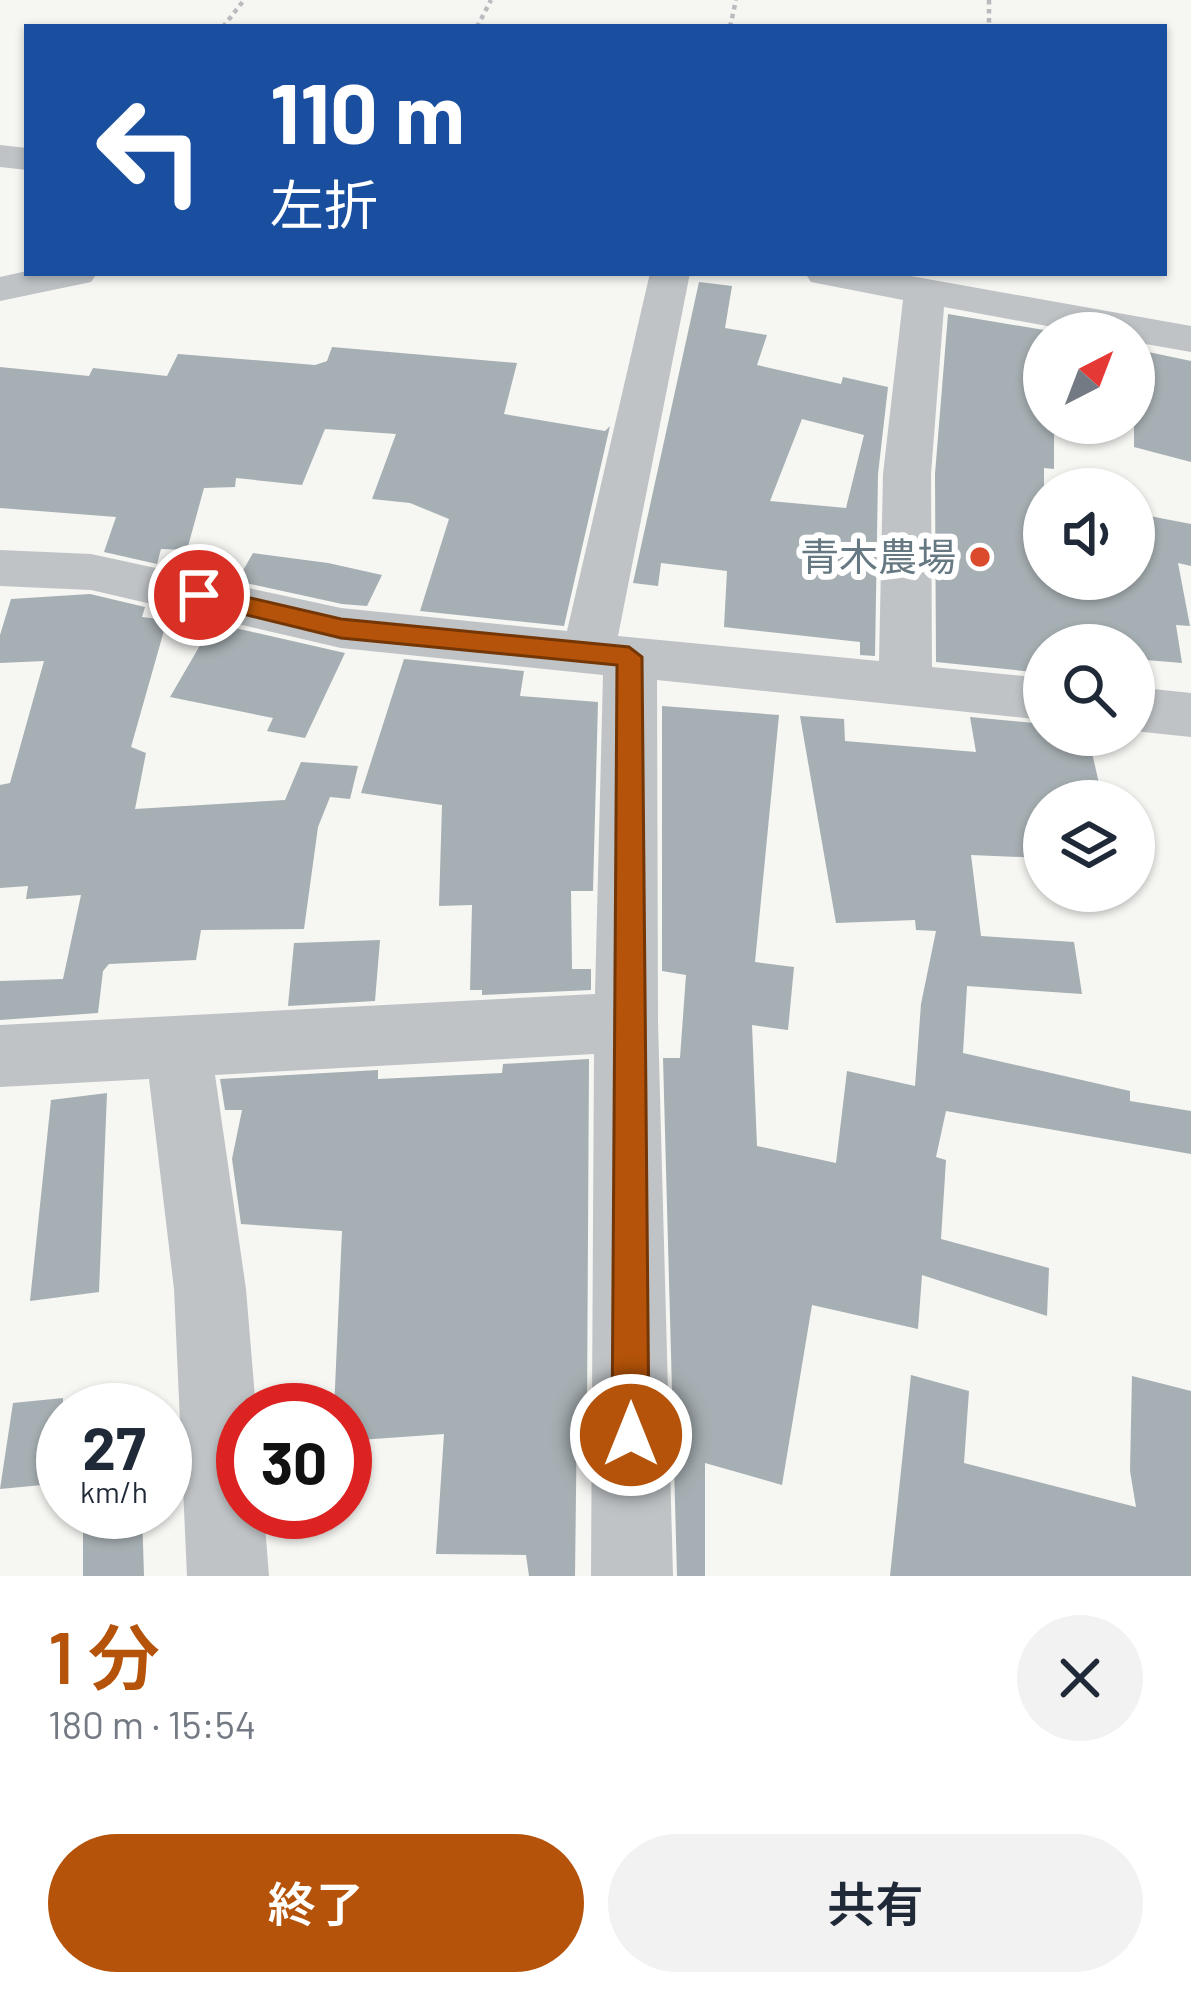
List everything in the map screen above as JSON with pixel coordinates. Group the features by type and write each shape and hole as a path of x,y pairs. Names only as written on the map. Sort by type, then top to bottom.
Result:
{"street":[{"path":"0,289 62,276"},
{"path":"632,1576 626,1022 609,655 652,335 669,276"},
{"path":"842,276 1191,339"},
{"path":"905,683 907,474 925,291"},
{"path":"0,568 92,572 341,628 1023,697"},
{"path":"1155,711 1191,715"},
{"path":"0,1056 626,1022"},
{"path":"178,1047 210,1289 228,1576"}],"path":[{"path":"225,24 244,0"}],"building":[{"path":"699,282 732,286 725,328 767,335 757,365 841,384 843,377 888,387 878,474 875,656 860,655 860,642 724,627 727,571 661,563 658,586 633,583","holes":["802,419 864,435 846,508 770,501"]},
{"path":"948,314 1023,326 1023,444 1054,444 1054,468 1023,468 1023,600 1155,600 1155,517 1191,524 1191,566 1178,563 1190,626 1176,625 1182,663 1155,661 1155,624 1023,624 1023,671 936,662 935,474"},
{"path":"332,347 517,363 504,414 605,431 610,426 564,626 420,611 449,519 410,503 372,499 396,434 325,429 302,485 236,478 235,487 204,488 187,550 161,549 157,564 104,552 116,517 0,508 0,367 89,376 93,368 167,376 178,354 315,365 327,361"},
{"path":"1155,353 1191,361 1191,462 1134,447 1155,444"},
{"path":"253,553 382,575 367,606 342,604 237,581"},
{"path":"90,594 145,607 142,617 167,620 131,747 146,753 135,809 285,800 301,762 358,766 350,799 330,797 318,827 304,929 201,930 196,960 109,964 103,971 98,1013 0,1020 0,981 63,979 81,895 26,899 28,886 0,888 0,785 10,783 44,661 0,663 0,635 11,599"},
{"path":"213,623 345,653 305,738 267,731 273,718 170,697"},
{"path":"404,659 524,671 520,696 598,702 593,891 571,891 572,969 591,969 591,990 482,995 482,990 470,990 472,905 439,906 442,805 361,793"},
{"path":"662,706 779,715 755,962 794,967 788,1030 752,1025 757,1146 836,1163 847,1071 915,1086 921,1004 936,931 916,930 915,920 836,923 800,716 844,719 845,741 976,752 970,717 1023,722 1023,756 1093,756 1098,780 1023,780 1023,857 971,855 981,936 1074,942 1082,994 967,986 963,1053 1130,1091 1130,1101 1191,1111 1191,1154 946,1111 936,1157 946,1160 941,1239 1049,1268 1047,1316 922,1275 918,1329 812,1305 782,1485 705,1463 705,1576 677,1576 663,1058 680,1058 686,975 662,971"},
{"path":"380,940 375,1001 288,1006 294,943"},
{"path":"589,1059 587,1409 577,1409 575,1576 529,1576 526,1555 436,1554 444,1434 372,1439 372,1383 335,1383 342,1231 241,1224 232,1159 242,1110 225,1110 220,1079 378,1070 378,1079 502,1073 503,1064"},
{"path":"107,1093 99,1292 30,1301 51,1100"},
{"path":"911,1375 969,1391 964,1463 1136,1507 1130,1471 1132,1376 1191,1391 1191,1576 890,1576"},
{"path":"36,1401 36,1486 0,1489 13,1403"},
{"path":"83,1539 143,1539 144,1576 83,1576"}],"place":[{"name":"青木農場","path":"980,557"}],"route":[{"path":"199,595 341,628 629,657 626,1022 631,1435"}]}
